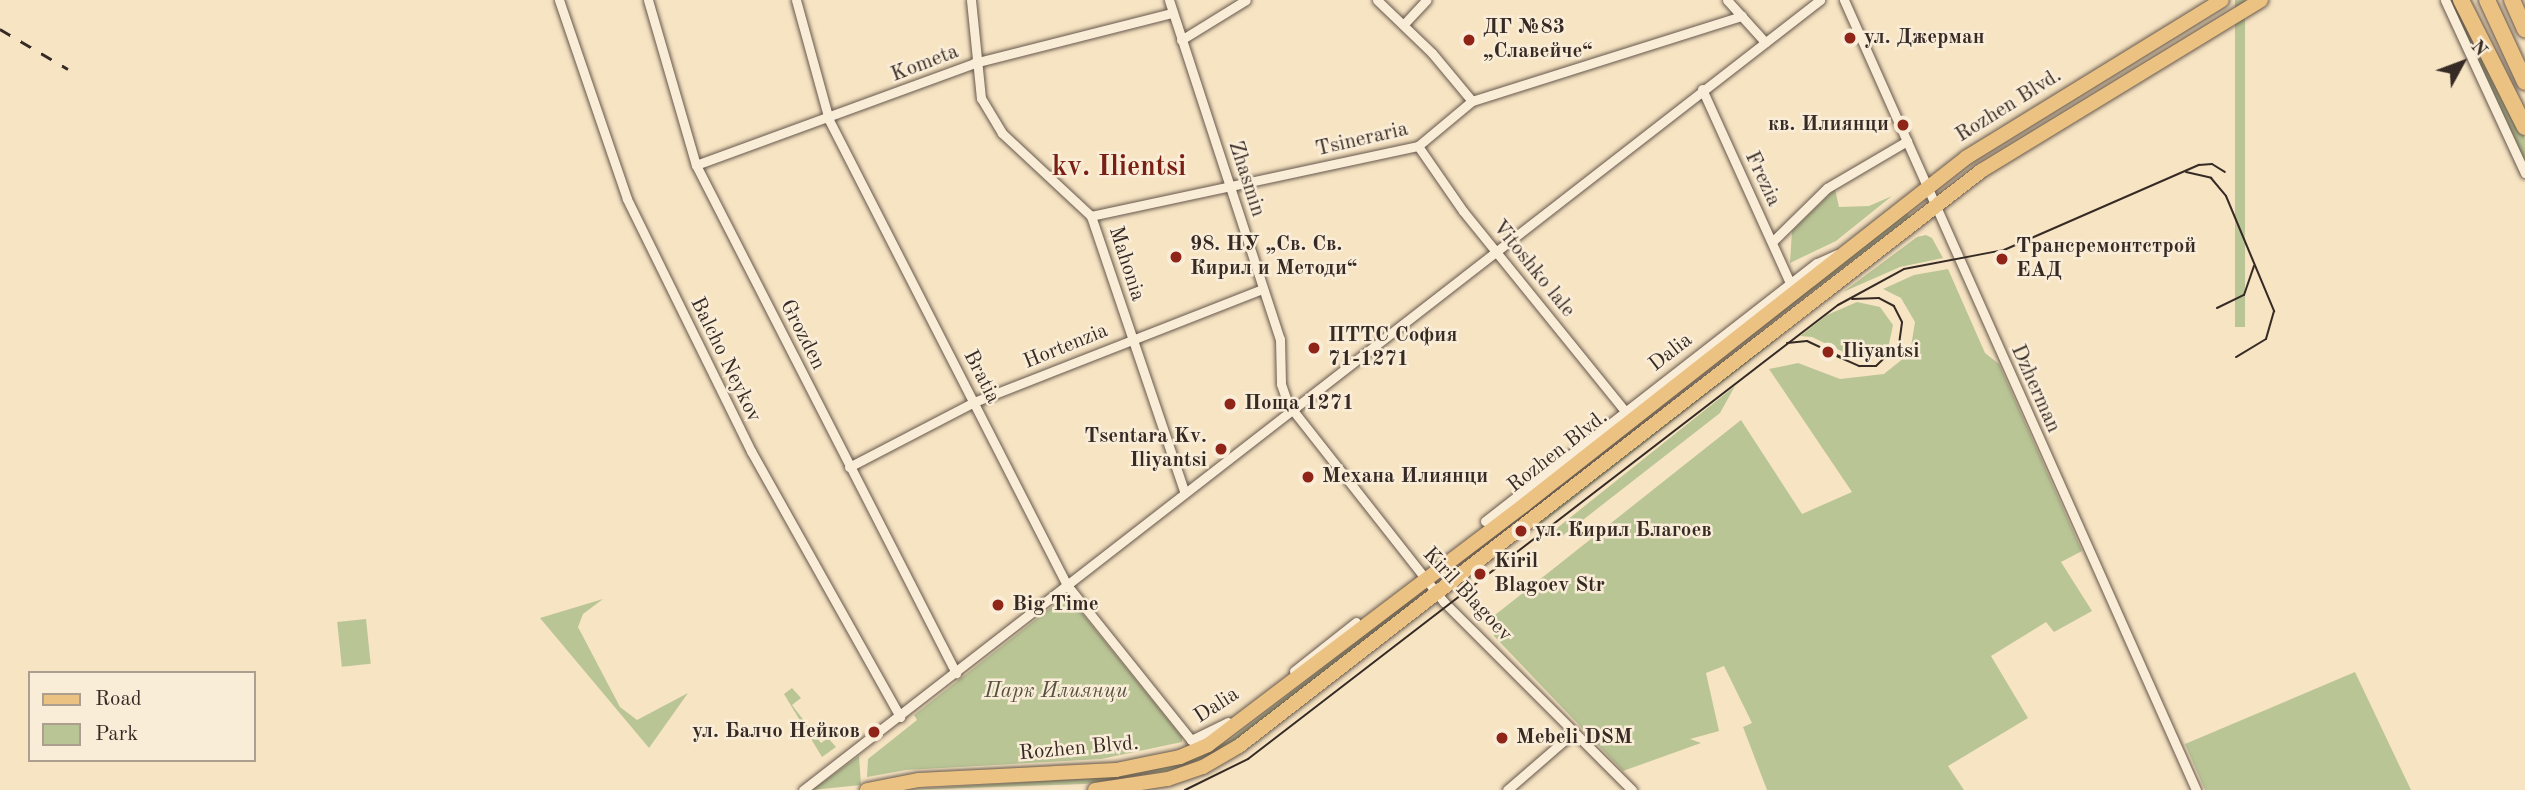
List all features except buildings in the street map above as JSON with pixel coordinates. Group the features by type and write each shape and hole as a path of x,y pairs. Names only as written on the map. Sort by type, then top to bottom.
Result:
{"highway":[{"path":"2461,0 2525,127"},
{"path":"2487,0 2525,82"},
{"path":"2512,0 2525,29"}],"main road":[{"name":"Rozhen Blvd.","path":"867,790 919,780 1116,770 1180,757 1230,732 1330,649 1426,580 1521,500 1927,187 1994,138 2222,0"},
{"name":"Rozhen Blvd.","path":"1095,790 1168,779 1217,760 1935,205 2005,155 2261,0"}],"street":[{"name":"Balcho Neykov","path":"559,0 627,199 751,451 900,716"},
{"name":"Grozden","path":"648,0 696,165 956,673"},
{"name":"Bratia","path":"796,0 829,120 1067,585 1191,740"},
{"name":"Mahonia","path":"971,0 974,64 981,98 992,122 1091,216 1184,491"},
{"name":"Zhasmin","path":"1169,0 1280,339 1283,395 1292,410"},
{"path":"1181,40 1246,0"},
{"path":"1377,0 1404,24 1472,102"},
{"path":"1404,24 1426,0"},
{"path":"1727,0 1765,42"},
{"path":"803,790 956,673 1184,491 1820,0"},
{"name":"Dzherman","path":"1844,0 2196,790"},
{"path":"2445,0 2525,173"},
{"name":"Kometa","path":"696,165 829,120 974,64 1172,13"},
{"name":"Tsineraria","path":"1091,216 1418,146 1472,102 1742,16"},
{"name":"Frezia","path":"1702,89 1790,283"},
{"path":"1772,242 1827,188 1908,141"},
{"name":"Vitoshko lale","path":"1418,146 1495,251 1625,411"},
{"name":"Dalia","path":"1485,522 1521,500 1625,411 1790,283 1817,263 1852,247"},
{"name":"Hortenzia","path":"849,467 974,402 1262,289"},
{"name":"Kiril Blagoev","path":"1292,410 1436,593 1632,790"},
{"name":"Dalia","path":"1191,740 1238,715 1330,649 1356,622"},
{"path":"1507,790 1574,732"}],"green space":[{"path":"2235,0 2245,0 2245,327 2235,327"},
{"path":"2450,0 2456,0 2525,139 2525,165"},
{"path":"1835,189 1839,207 1869,206 1892,196 1836,241 1790,263 1792,231"},
{"path":"1907,213 1910,217 1448,565 1445,561"},
{"path":"1926,235 1932,238 1943,258 1900,267 1843,292 1917,237"},
{"path":"1948,269 1985,353 1999,364 2082,551 2061,562 2092,611 2054,632 2046,622 1991,656 2028,718 1948,766 1964,790 1767,790 1743,727 1752,723 1724,666 1706,673 1719,731 1690,739 1701,743 1623,771 1494,636 1495,615 1741,420 1802,514 1852,492 1769,369 1798,363 1840,379 1884,374 1910,353 1915,322 1901,298 1883,289 1914,275"},
{"path":"1857,302 1880,307 1893,325 1889,344 1878,355 1858,359 1812,337 1800,336 1827,315"},
{"path":"1777,336 1776,340 1536,528 1533,525"},
{"path":"1735,386 1720,413 1561,537 1555,530 1517,560"},
{"name":"Парк Илиянци","path":"1067,595 1182,737 1182,742 1101,759 906,770 867,777 868,759 917,720 914,715"},
{"path":"603,599 583,614 578,627 620,707 637,720 688,693 649,748 540,618"},
{"path":"1412,599 1415,603 1233,744 1179,769 1085,784 899,790 1126,776 1178,764 1229,741"},
{"path":"366,619 371,664 342,667 337,622"},
{"path":"2355,672 2411,790 2205,790 2185,744"},
{"path":"792,688 801,698 792,705 821,743 828,738 836,747 822,757 784,694"},
{"path":"859,756 861,785 812,790"}],"tram line":[{"path":"1185,790 1248,759 1838,305 1904,269 2004,250 2199,165 2212,164 2225,172"},
{"path":"2186,172 2211,178 2226,196 2274,311 2266,339 2236,357"},
{"path":"2217,308 2244,295 2254,266"},
{"path":"1832,354 1859,366 1876,366 1899,344 1902,322 1894,306 1879,298 1852,299"},
{"path":"1787,343 1807,341 1842,357"}],"railway":[{"path":"0,29 68,69"}],"place":[{"name":"ул. Джерман","path":"1850,38"},
{"name":"ДГ №83 „Славейче“","path":"1469,40"},
{"name":"кв. Илиянци","path":"1903,125"},
{"name":"98. НУ „Св. Св. Кирил и Методи“","path":"1176,257"},
{"name":"Трансремонтстрой ЕАД","path":"2002,259"},
{"name":"ПТТС София 71-1271","path":"1314,348"},
{"name":"Iliyantsi","path":"1828,352"},
{"name":"Поща 1271","path":"1230,404"},
{"name":"Tsentara Kv. Iliyantsi","path":"1221,449"},
{"name":"Механа Илиянци","path":"1308,477"},
{"name":"ул. Кирил Благоев","path":"1521,531"},
{"name":"Kiril Blagoev Str","path":"1480,574"},
{"name":"Big Time","path":"998,605"},
{"name":"ул. Балчо Нейков","path":"874,732"},
{"name":"Mebeli DSM","path":"1502,738"}],"district":[{"name":"kv. Ilientsi","path":"1119,168"}]}
